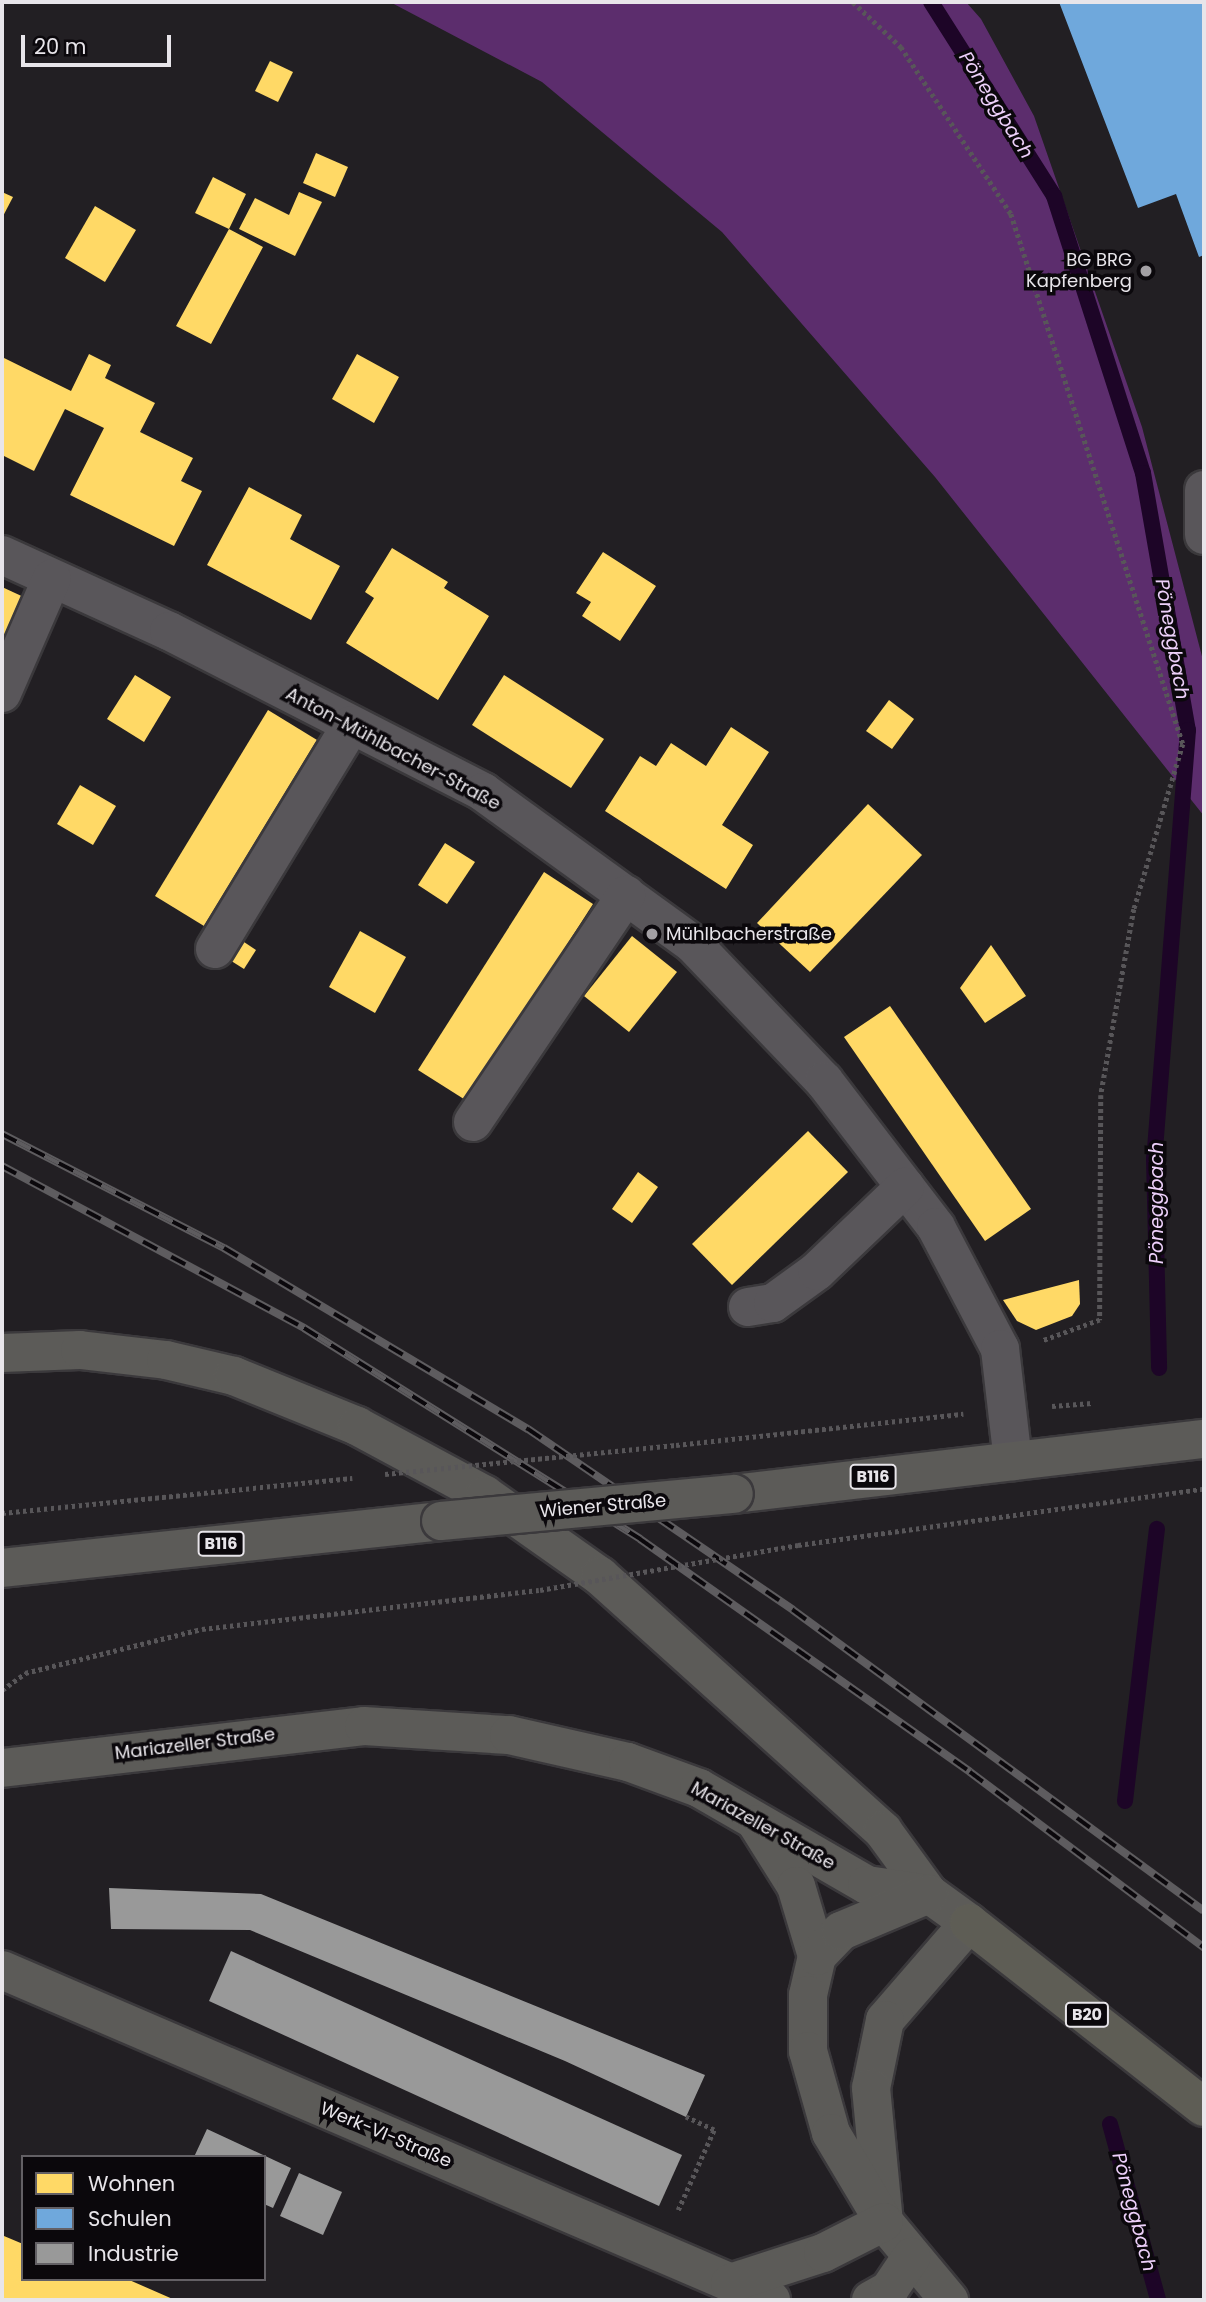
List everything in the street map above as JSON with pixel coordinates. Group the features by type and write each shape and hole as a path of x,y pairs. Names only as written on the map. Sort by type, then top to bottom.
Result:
{"highway":[{"name":"Mariazeller Straße","path":"969,1923 1204,2107"}],"main road":[{"path":"2,1353 80,1350 166,1360 234,1377 356,1426 485,1495 600,1576 883,1831 929,1894 841,1931 817,1956"},
{"name":"Wiener Straße","path":"2,1568 441,1521 734,1494 1204,1439"},
{"name":"Mariazeller Straße","path":"2,1768 364,1726 495,1734 628,1762 699,1788 867,1885 929,1894 969,1923"},
{"path":"753,1818 796,1886 817,1956 808,1995 808,2051 831,2133 884,2222 949,2300"},
{"path":"884,2222 870,2088 885,2020 969,1923"},
{"name":"Werk-VI-Straße","path":"2,1970 771,2300"},
{"path":"730,2283 823,2253 884,2222"},
{"path":"871,2300 889,2290 911,2257"}],"street":[{"path":"1204,490 1204,535"},
{"name":"Anton-Mühlbacher-Straße","path":"2,555 169,631 483,792 693,944 824,1081 936,1227 1000,1349 1013,1461"},
{"path":"2,693 52,578"},
{"path":"215,949 351,725"},
{"path":"473,1122 626,895"},
{"path":"748,1307 773,1303 817,1271 905,1187"}],"path":[{"path":"853,2 901,47 1011,214 1183,744 1134,909 1101,1096 1100,1320 1060,1337 1000,1349"},
{"path":"371,1476 1007,1409 1099,1402"},
{"path":"2,1513 357,1477"},
{"path":"2,1690 25,1673 202,1629 540,1590 798,1545 1204,1489"},
{"path":"686,2117 714,2130 694,2175"}],"shaded area":[{"path":"390,2 966,2 981,19 1034,116 1142,427 1204,664 1204,816 935,477 722,232 542,82"}],"building: Wohnen":[{"path":"270,61 293,72 278,102 255,91"},
{"path":"316,153 348,167 335,197 303,183"},
{"path":"213,177 246,194 229,229 195,213"},
{"path":"2,192 13,197 2,218"},
{"path":"299,192 322,202 295,256 239,229 255,198 289,215"},
{"path":"95,206 136,230 105,282 65,258"},
{"path":"229,229 263,247 211,344 176,326"},
{"path":"89,354 111,365 105,378 155,403 140,432 193,458 181,481 202,491 174,546 70,495 104,428 65,409 34,471 2,455 2,357 71,391"},
{"path":"357,354 399,377 374,423 332,399"},
{"path":"249,487 302,515 290,539 340,566 311,620 207,565"},
{"path":"392,548 448,582 444,588 489,616 438,700 346,643 374,598 365,592"},
{"path":"603,552 656,586 620,641 582,616 591,602 576,593"},
{"path":"2,587 28,599 2,656"},
{"path":"135,675 171,697 144,742 107,719"},
{"path":"504,675 604,739 571,788 472,725"},
{"path":"889,700 914,719 892,749 866,731"},
{"path":"268,710 317,740 204,926 155,896"},
{"path":"731,727 769,752 722,825 753,845 726,889 605,811 640,756 656,766 671,743 706,766"},
{"path":"80,785 116,806 93,845 57,824"},
{"path":"868,804 922,855 810,972 757,923"},
{"path":"445,843 475,862 447,904 418,885"},
{"path":"544,872 593,904 467,1101 418,1070"},
{"path":"360,931 406,957 375,1013 329,987"},
{"path":"632,936 677,972 629,1032 584,996"},
{"path":"238,938 256,950 244,969 225,957"},
{"path":"991,945 1026,996 985,1023 960,988"},
{"path":"890,1006 1031,1209 985,1241 844,1037"},
{"path":"808,1131 848,1172 732,1285 692,1244"},
{"path":"638,1172 658,1187 632,1223 612,1209"},
{"path":"1079,1280 1080,1304 1072,1316 1036,1330 1017,1321 1003,1300"},
{"path":"4,2236 21,2243 21,2281 132,2281 175,2300 2,2300"}],"building: Schulen":[{"path":"1059,2 1204,2 1204,255 1199,257 1176,194 1138,208"}],"building: Industrie":[{"path":"109,1888 261,1894 705,2075 686,2117 565,2061 250,1930 111,1929"},
{"path":"231,1951 682,2155 659,2206 209,2001"},
{"path":"207,2129 263,2155 195,2155"},
{"path":"266,2156 291,2168 273,2208 266,2205"},
{"path":"299,2173 342,2192 323,2235 280,2216"}],"waterway":[{"name":"Pöneggbach","path":"931,2 1054,196 1143,473 1188,730 1154,1158 1159,1368"},
{"name":"Pöneggbach","path":"1125,1801 1157,1529"},
{"name":"Pöneggbach","path":"1110,2124 1158,2300"}],"railway":[{"path":"2,1134 224,1248 528,1429 793,1610 1204,1911"},
{"path":"2,1166 304,1328 640,1539 970,1772 1204,1948"}],"place":[{"name":"BG BRG Kapfenberg","path":"1146,271"},
{"name":"Mühlbacherstraße","path":"652,934"}]}
